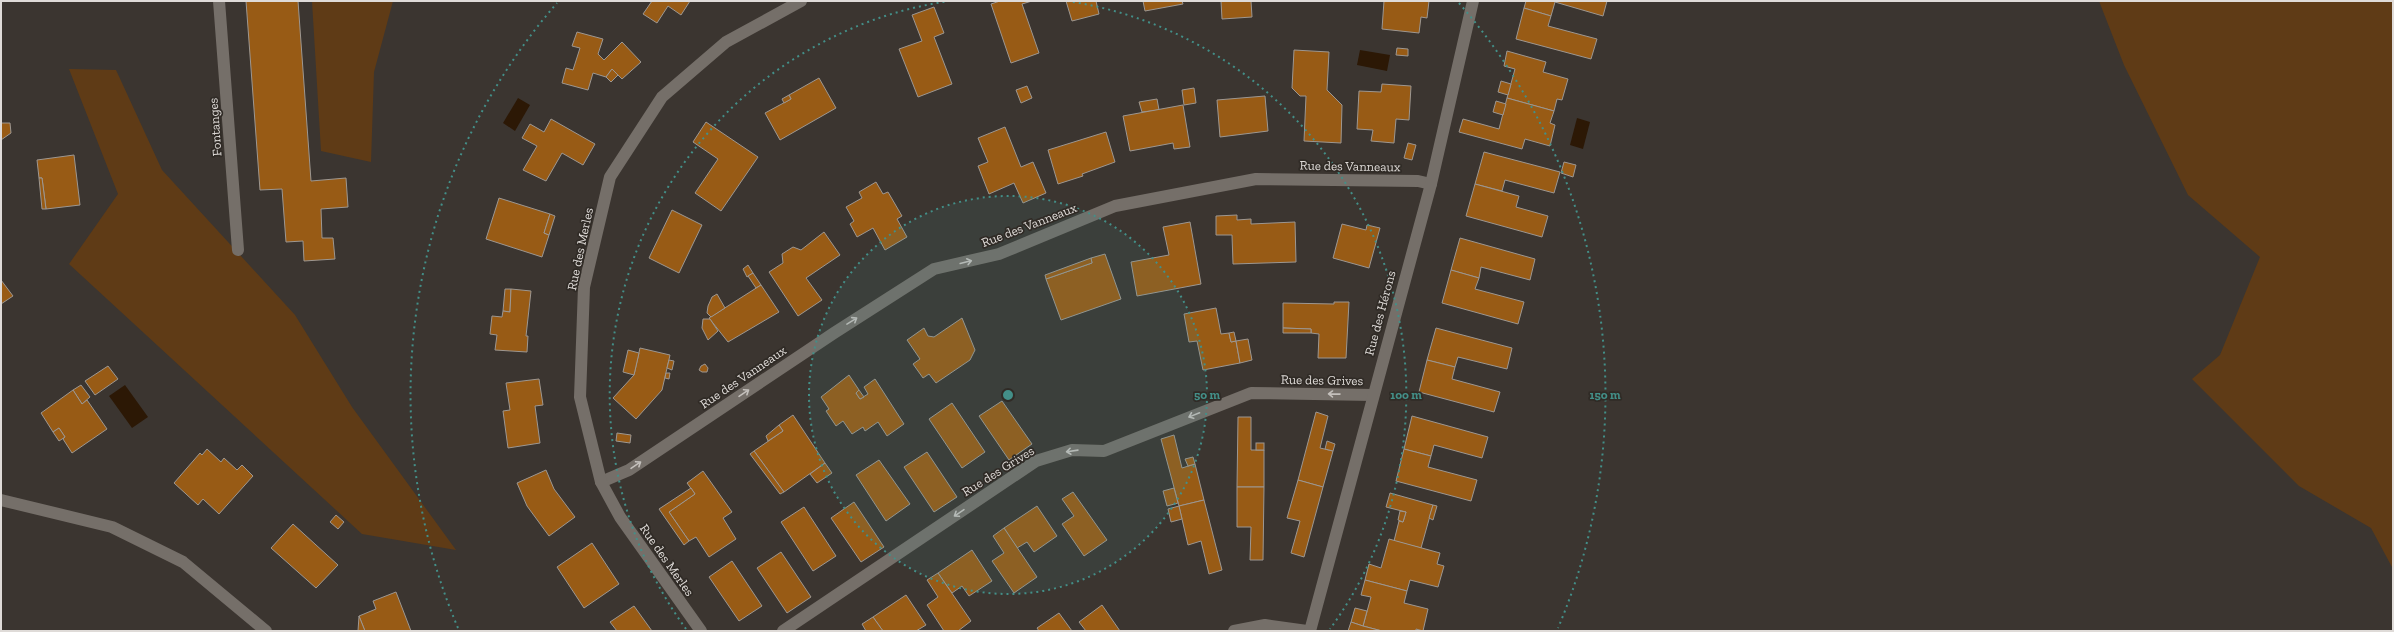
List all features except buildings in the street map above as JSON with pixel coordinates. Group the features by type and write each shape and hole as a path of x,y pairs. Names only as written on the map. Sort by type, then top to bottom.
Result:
{"street":[{"name":"Fontanges","path":"219,1 238,250"},
{"name":"Rue des Merles","path":"700,631 620,517 601,482 580,397 584,287 610,177 662,97 726,42 801,1"},
{"name":"Rue des Hérons","path":"1310,631 1431,184 1473,1"},
{"name":"Rue des Vanneaux","path":"601,482 629,470 834,333 934,269 999,254 1115,206 1256,179 1418,181 1431,184"},
{"name":"Rue des Grives","path":"782,631 1036,461 1072,450 1104,451 1251,392 1373,395"},
{"path":"1,500 112,528 183,562 266,631"},
{"path":"1234,631 1265,625 1307,631"}],"shaded area":[{"path":"312,1 393,1 374,72 371,162 321,151"},
{"path":"2099,1 2393,1 2393,569 2371,528 2299,486 2192,379 2220,355 2260,257 2188,195 2124,65"},
{"path":"1360,50 1390,55 1387,71 1357,65"},
{"path":"69,69 116,70 162,170 295,315 352,407 456,550 362,534 69,264 118,194"},
{"path":"518,98 530,105 515,131 503,123"},
{"path":"1577,118 1590,122 1583,149 1570,145"},
{"path":"125,385 148,417 132,428 109,396"}]}
